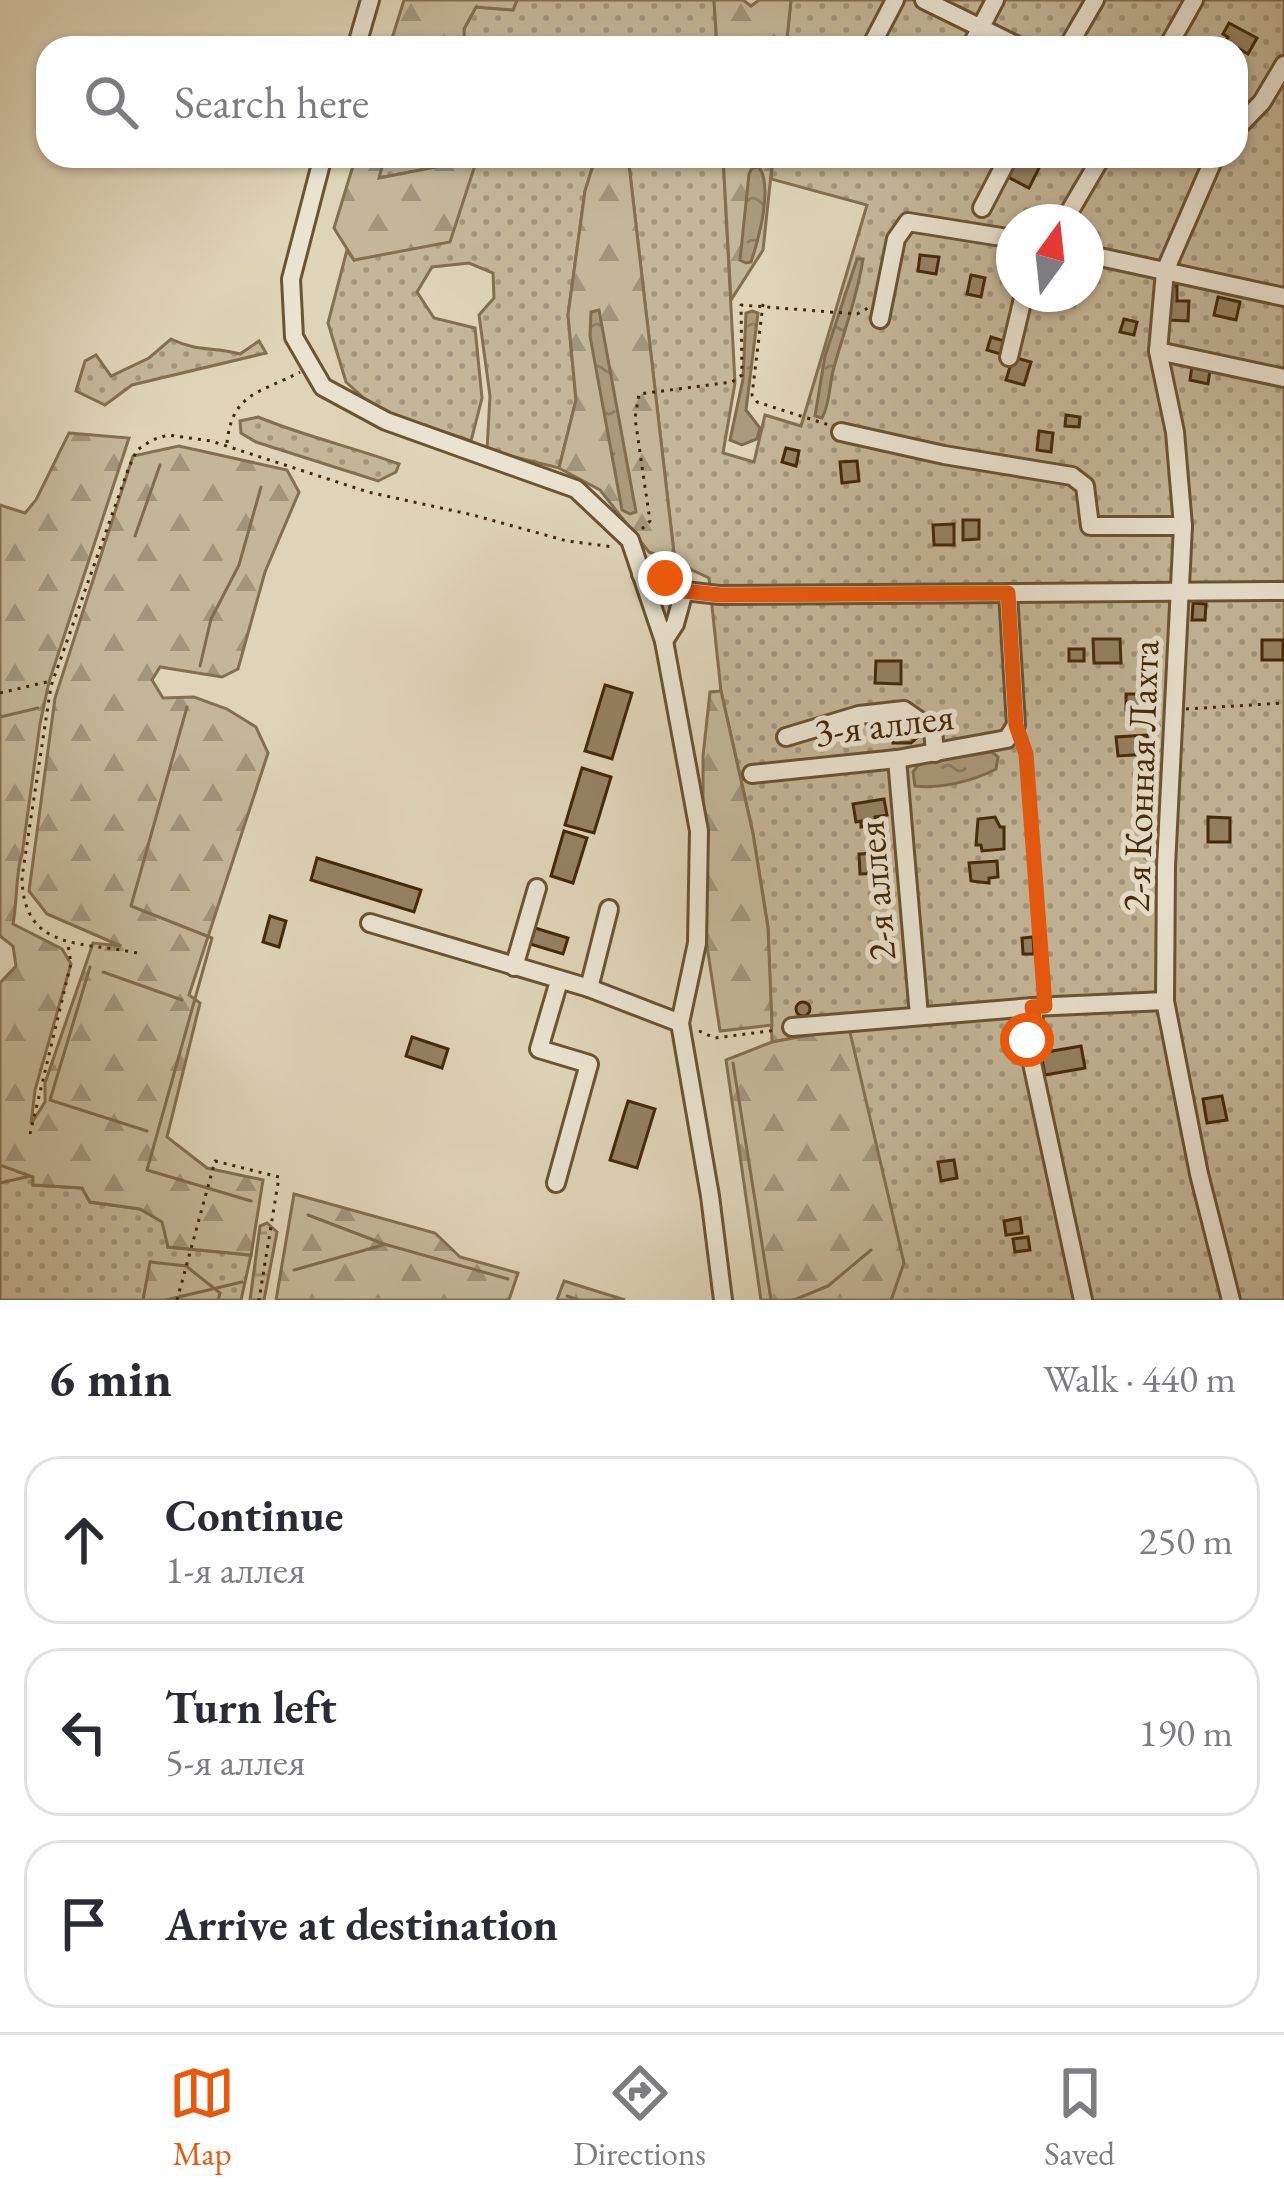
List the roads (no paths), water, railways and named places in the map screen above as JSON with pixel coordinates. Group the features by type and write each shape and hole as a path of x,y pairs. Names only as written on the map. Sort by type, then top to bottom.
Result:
{"street":[{"path":"360,36 370,0"},
{"path":"876,36 895,0"},
{"path":"924,0 995,36"},
{"path":"976,36 995,0"},
{"path":"1073,36 1095,0"},
{"path":"1174,36 1194,0"},
{"path":"1248,116 1284,64"},
{"path":"1262,101 1284,103"},
{"path":"320,168 290,279 294,337 323,387 386,421 576,489 630,540 664,641 699,831 698,944 680,1023 723,1300"},
{"path":"982,208 1003,168"},
{"path":"1074,204 1095,168"},
{"name":"2-я Конная Лахта","path":"1210,168 1165,271 1158,351 1175,433 1183,526 1172,710 1166,1001 1199,1174 1231,1300"},
{"path":"880,319 896,239 908,222 996,236"},
{"path":"1104,258 1284,297"},
{"path":"1009,357 1020,312"},
{"path":"1158,351 1284,378"},
{"path":"841,432 1072,476 1085,486 1090,526 1183,526"},
{"path":"639,567 684,591 720,595 1284,591"},
{"path":"664,641 675,624 684,591"},
{"name":"3-я аллея","path":"752,774 897,759 1007,739 1016,725 1008,593"},
{"path":"785,737 859,716 904,710 933,730 935,753"},
{"name":"2-я аллея","path":"897,759 919,1016"},
{"path":"514,967 537,888"},
{"path":"589,988 609,909"},
{"path":"370,923 589,988 680,1023"},
{"path":"556,1183 589,1064 538,1049 559,981"},
{"path":"792,1027 1166,1001"},
{"path":"1038,1007 1027,1040 1083,1300"}],"water":[{"path":"752,168 759,168 765,187 758,240 751,262 746,263 740,260"},
{"path":"857,259 863,259 854,302 822,418 815,416 825,356"},
{"path":"599,310 636,512 630,514 622,510 590,336 591,312"},
{"path":"746,313 758,313 746,410 760,428 757,439 742,445 730,440 743,379"},
{"path":"992,752 998,757 996,769 987,773 946,785 915,786 913,772 920,763"}],"waterway":[{"path":"135,536 160,465"},
{"path":"200,666 211,619 239,565 261,487"},
{"path":"187,707 131,906 212,938 147,1170 251,1201"},
{"path":"0,717 38,708"},
{"path":"90,967 50,1100 147,1131"},
{"path":"103,972 182,1000"},
{"path":"733,1063 771,1300"},
{"path":"0,1183 30,1176"},
{"path":"308,1215 384,1244 508,1279"},
{"path":"294,1270 383,1245"},
{"path":"794,1300 828,1286 871,1250"},
{"path":"166,1300 242,1282"},
{"path":"567,1296 578,1300"}]}
